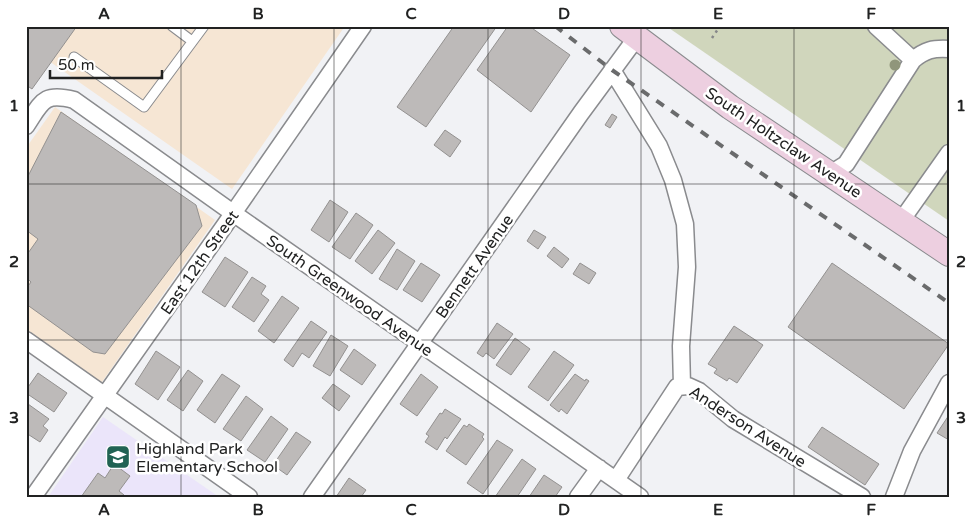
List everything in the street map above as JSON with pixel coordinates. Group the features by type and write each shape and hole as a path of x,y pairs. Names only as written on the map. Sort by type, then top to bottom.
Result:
{"main road":[{"name":"South Holtzclaw Avenue","path":"629,32 730,107 949,254"}],"street":[{"name":"East 12th Street","path":"33,497 234,214 363,26"},
{"path":"876,26 914,60"},
{"name":"Bennett Avenue","path":"312,497 612,70 629,32"},
{"path":"830,174 846,164 914,60 924,52 939,48 949,48"},
{"path":"612,70 659,146 673,180 685,224 687,267 681,346 682,386"},
{"name":"South Greenwood Avenue","path":"26,126 42,103 51,96 74,100 640,497"},
{"path":"901,221 949,154"},
{"path":"26,340 249,497"},
{"path":"894,497 912,450 949,383"},
{"name":"Anderson Avenue","path":"616,480 677,387 688,386 699,391 733,419 862,497"},
{"path":"578,497 599,468"}],"lane":[{"path":"172,26 192,41"},
{"path":"74,57 144,107 204,26"}],"path":[{"path":"712,38 720,26"}],"shaded area":[{"path":"26,26 345,26 232,189 26,45"},
{"path":"55,107 215,220 100,385 26,333 26,148"},
{"name":"Highland Park Elementary School","path":"103,417 219,497 48,497"}],"green space":[{"path":"666,26 949,26 949,221"}],"building":[{"path":"26,26 77,26 32,89 26,85"},
{"path":"454,26 497,26 426,127 397,107"},
{"path":"508,26 529,26 570,55 531,112 477,70"},
{"path":"61,112 196,205 202,226 105,354 93,352 26,304 26,289 31,282 26,277 26,256 38,239 26,230 26,180"},
{"path":"612,114 617,117 610,128 605,125"},
{"path":"445,130 461,141 450,157 434,145"},
{"path":"330,200 348,212 329,242 311,230"},
{"path":"356,213 373,225 350,259 332,247"},
{"path":"378,230 395,243 372,274 355,261"},
{"path":"534,230 546,237 538,249 527,241"},
{"path":"554,247 569,259 562,268 547,256"},
{"path":"397,249 415,261 397,290 379,279"},
{"path":"225,257 248,272 225,307 202,292"},
{"path":"421,263 440,275 422,302 403,290"},
{"path":"580,263 596,273 589,284 573,274"},
{"path":"832,263 949,344 904,409 788,327"},
{"path":"252,277 266,286 261,294 269,300 254,322 232,307"},
{"path":"282,296 299,308 274,343 258,331"},
{"path":"311,321 327,332 309,358 302,353 293,367 284,360"},
{"path":"497,323 513,334 494,359 486,353 483,357 477,353"},
{"path":"734,326 763,345 737,383 729,378 727,381 714,373 717,369 708,364"},
{"path":"331,335 348,346 330,376 313,366"},
{"path":"515,338 530,349 511,375 496,365"},
{"path":"354,349 376,365 362,385 340,370"},
{"path":"156,351 180,367 158,400 135,384"},
{"path":"554,351 574,365 548,401 528,387"},
{"path":"188,370 203,381 183,411 167,400"},
{"path":"38,373 67,393 54,412 26,393 26,390"},
{"path":"222,374 240,386 215,423 197,410"},
{"path":"421,374 438,387 417,416 400,404"},
{"path":"575,374 585,381 586,379 589,381 567,414 561,409 559,412 550,405"},
{"path":"333,384 350,396 339,411 322,398"},
{"path":"246,396 263,409 241,441 223,429"},
{"path":"28,404 49,419 43,426 48,430 40,442 26,433 26,406"},
{"path":"445,409 461,419 447,439 445,437 437,450 425,442 429,436 426,434 440,413 442,414"},
{"path":"949,415 949,440 937,433"},
{"path":"271,416 288,429 265,462 247,450"},
{"path":"469,424 484,434 482,437 484,439 466,465 446,451 464,425 467,427"},
{"path":"822,427 879,464 865,485 808,447"},
{"path":"296,432 311,442 287,475 273,465"},
{"path":"497,440 513,450 483,494 467,483"},
{"path":"522,459 536,469 517,497 495,497"},
{"path":"114,464 130,476 119,491 124,495 123,497 81,497 98,473 105,478"},
{"path":"544,475 562,487 555,497 529,497"},
{"path":"349,478 366,490 361,497 336,497"}],"railway":[{"path":"555,26 612,70 949,303"}],"place":[{"name":"Highland Park Elementary School","path":"118,457"}]}
